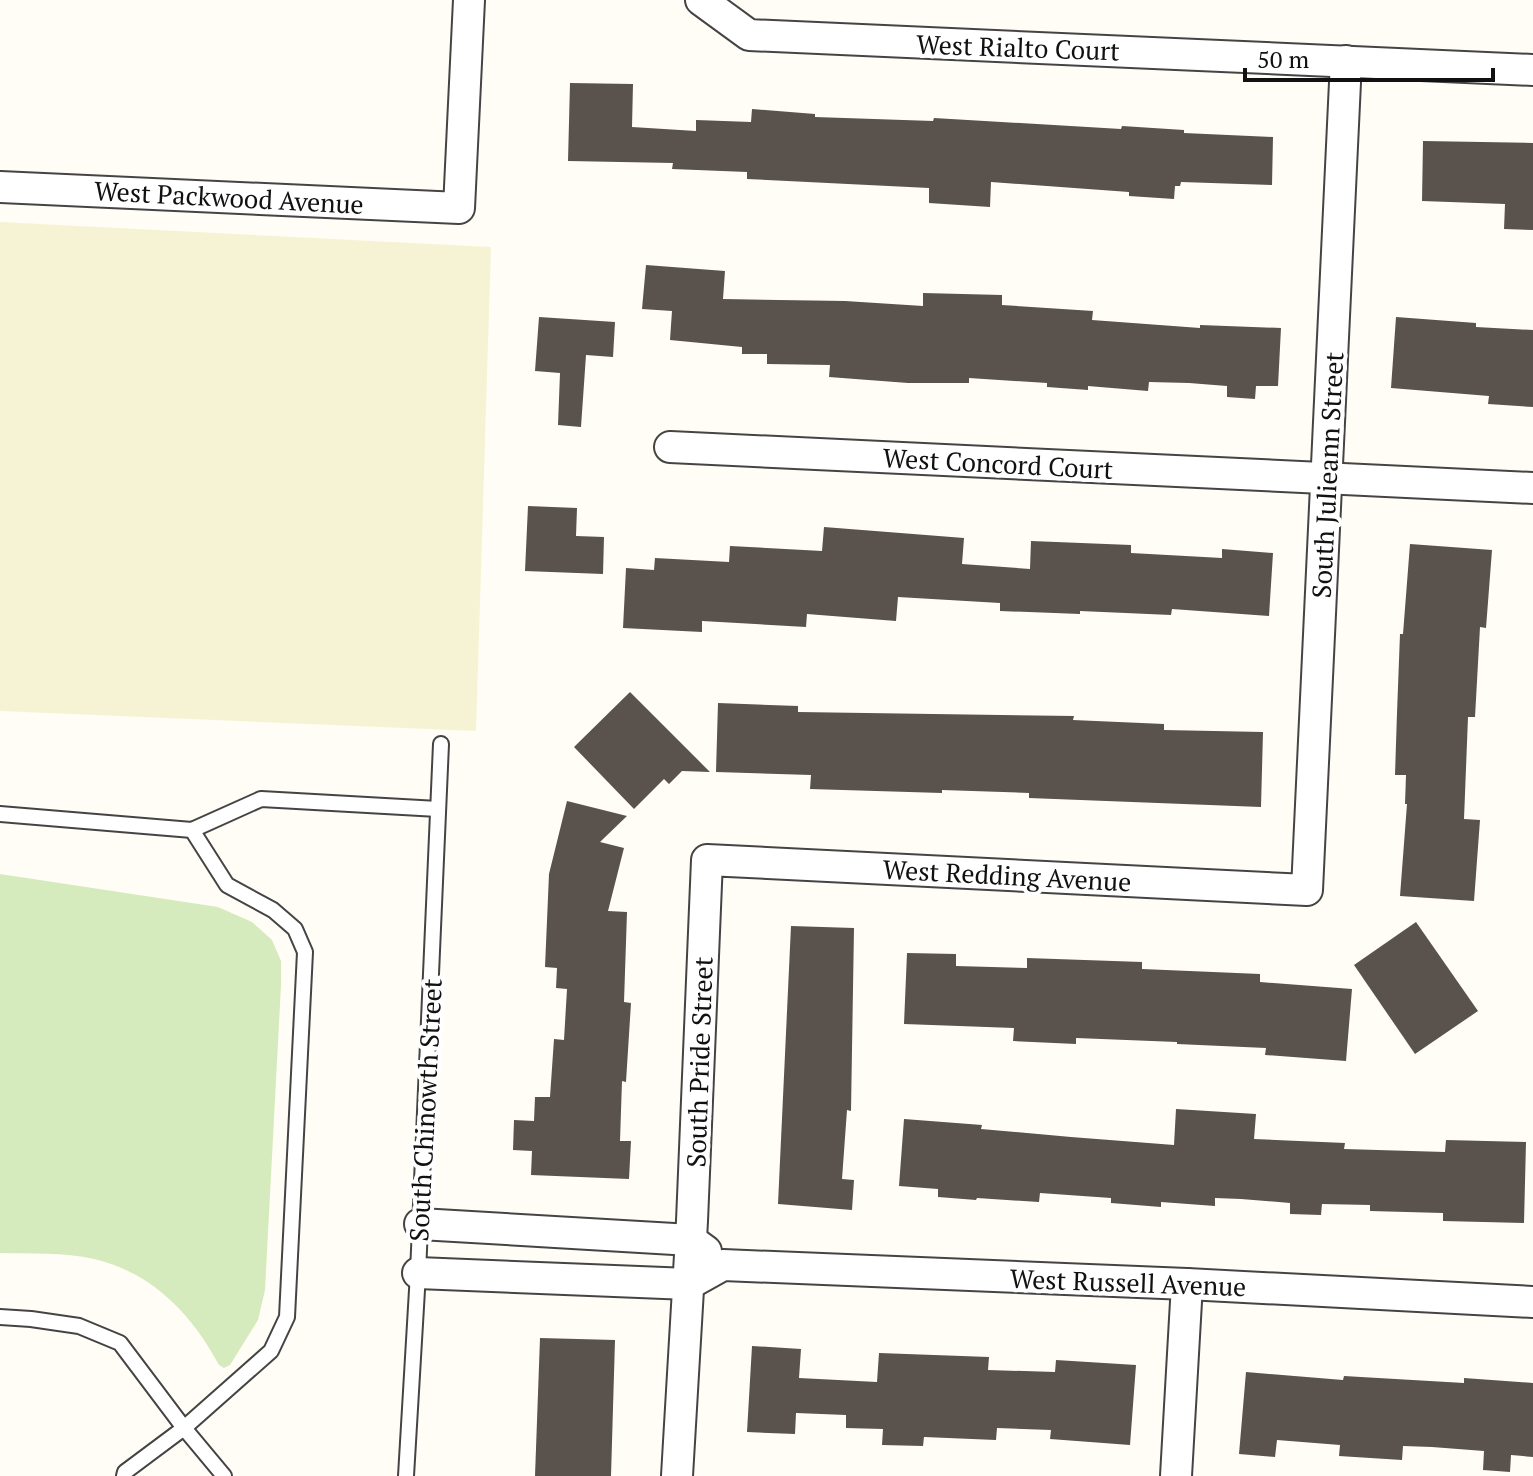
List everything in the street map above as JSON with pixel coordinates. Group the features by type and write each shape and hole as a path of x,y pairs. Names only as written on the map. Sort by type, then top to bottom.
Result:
{"street":[{"name":"West Packwood Avenue","path":"0,187 459,208 469,0"},
{"name":"West Rialto Court","path":"701,0 749,35 1533,70"},
{"name":"South Julieann Street","path":"1307,890 1346,61"},
{"name":"West Concord Court","path":"670,447 1533,488"},
{"name":"West Redding Avenue","path":"707,860 1307,890"},
{"name":"South Pride Street","path":"677,1476 690,1263 707,860"},
{"path":"420,1224 690,1263"},
{"path":"418,1273 690,1263"},
{"name":"West Russell Avenue","path":"690,1263 1533,1302"},
{"path":"1176,1476 1187,1284"}],"lane":[{"name":"South Chinowth Street","path":"406,1476 441,744"},
{"path":"0,814 192,830 261,799 438,809"},
{"path":"124,1476 271,1351 287,1317 305,952 295,929 273,910 227,885 192,830"},
{"path":"0,1317 79,1326 120,1343 224,1476"}],"shaded area":[{"path":"0,222 491,247 476,731 0,711"}],"green space":[{"path":"0,874 218,907 252,922 272,940 281,961 281,985 265,1290 258,1320 230,1365 224,1368 183,1312 134,1274 115,1265 83,1257 0,1253"}],"building":[{"path":"570,83 633,84 632,127 696,131 696,120 751,122 752,109 815,114 815,117 933,121 934,118 1121,129 1122,126 1184,130 1184,133 1273,137 1272,185 1181,182 1180,186 1175,186 1174,199 1129,196 1129,192 991,182 990,207 929,203 929,188 747,179 747,172 672,169 673,163 568,161"},
{"path":"1423,141 1533,143 1533,230 1504,229 1505,204 1422,201"},
{"path":"646,265 725,271 723,299 923,306 923,293 1002,295 1002,305 1093,311 1092,320 1200,328 1200,325 1281,328 1278,386 1256,386 1255,399 1227,397 1227,386 1189,383 1149,382 1148,391 1088,386 1088,390 1047,387 1047,383 969,378 969,383 908,383 829,377 830,365 767,364 767,354 742,354 742,347 670,340 672,311 642,309"},
{"path":"539,317 615,322 613,357 586,355 581,427 558,425 560,373 535,371"},
{"path":"1396,317 1533,330 1533,407 1488,404 1489,396 1391,388"},
{"path":"528,506 577,508 576,536 604,537 603,574 525,571"},
{"path":"824,527 964,538 962,564 1030,569 1031,541 1131,545 1131,553 1222,558 1222,549 1273,553 1269,616 1172,609 1171,615 1000,611 1000,603 898,597 896,621 807,614 806,627 702,621 702,632 623,628 626,568 654,570 655,558 729,562 730,546 822,551"},
{"path":"1410,544 1492,550 1486,628 1480,627 1475,717 1468,717 1464,819 1480,820 1474,901 1400,896 1407,804 1406,775 1395,775 1400,634 1403,634"},
{"path":"630,692 710,772 682,771 669,784 664,779 634,809 574,747"},
{"path":"718,703 798,706 798,712 1074,716 1073,720 1164,724 1164,730 1263,732 1261,807 1029,798 1029,793 810,789 811,775 716,772"},
{"path":"567,801 627,816 600,842 624,848 608,911 627,912 624,1002 631,1003 626,1082 622,1081 620,1141 631,1141 629,1179 531,1175 532,1151 513,1150 514,1120 534,1121 535,1097 550,1097 554,1039 564,1040 567,989 556,988 557,968 545,967 549,874"},
{"path":"1416,922 1478,1011 1415,1054 1354,965"},
{"path":"791,926 854,928 851,1111 847,1110 842,1179 854,1180 852,1210 778,1204"},
{"path":"907,953 956,954 956,966 1027,968 1027,958 1142,962 1142,969 1260,974 1260,982 1352,989 1346,1061 1265,1055 1266,1048 1177,1042 1076,1038 1076,1044 1013,1041 1014,1028 904,1024"},
{"path":"1176,1109 1256,1114 1254,1139 1345,1143 1344,1149 1445,1152 1446,1140 1526,1142 1524,1223 1443,1221 1443,1213 1370,1211 1370,1205 1322,1204 1321,1215 1290,1214 1290,1203 1241,1199 1215,1198 1215,1206 1161,1202 1161,1207 1111,1203 1111,1198 1040,1193 1039,1202 976,1200 938,1197 938,1189 899,1186 904,1119 982,1125 981,1129 1174,1145"},
{"path":"540,1338 615,1340 611,1476 535,1476"},
{"path":"752,1346 801,1349 799,1378 877,1382 879,1353 989,1357 988,1370 1055,1372 1056,1360 1136,1365 1130,1445 1050,1439 1051,1430 997,1428 996,1440 924,1437 923,1446 882,1445 883,1429 846,1428 846,1415 796,1413 795,1434 747,1432"},
{"path":"1246,1372 1343,1380 1344,1376 1464,1383 1464,1378 1533,1383 1533,1457 1511,1455 1510,1472 1483,1470 1484,1451 1432,1447 1403,1446 1402,1460 1339,1456 1340,1445 1277,1440 1275,1457 1239,1454"}]}
